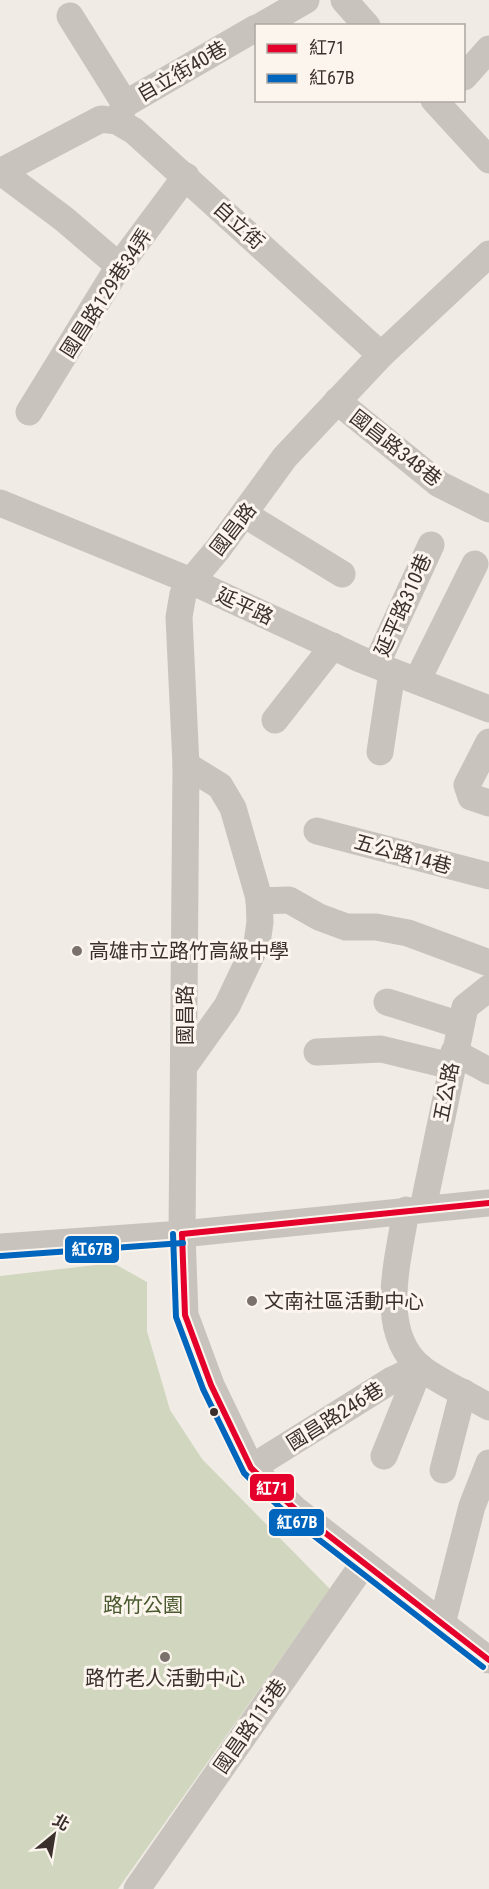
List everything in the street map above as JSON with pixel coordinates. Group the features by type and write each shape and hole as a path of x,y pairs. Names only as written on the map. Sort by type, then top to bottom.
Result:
{"street":[{"path":"264,24 306,0"},
{"path":"344,0 365,24"},
{"path":"70,16 121,113 101,119 0,172 64,219 119,266"},
{"name":"自立街40巷","path":"121,113 255,29"},
{"path":"465,76 489,49"},
{"path":"438,102 489,160"},
{"name":"自立街","path":"121,113 134,131 381,355"},
{"name":"國昌路129巷34弄","path":"28,412 119,266 186,176"},
{"name":"國昌路","path":"489,254 381,355 285,457 191,581 183,594 178,617 186,765 182,1234 185,1315 211,1385 251,1468 297,1511 489,1660"},
{"name":"國昌路348巷","path":"337,401 439,484 489,509"},
{"name":"延平路","path":"0,503 191,581 395,672 486,699"},
{"path":"244,514 342,574"},
{"name":"延平路310巷","path":"395,672 431,545"},
{"path":"380,752 395,672 475,564"},
{"path":"276,720 333,646"},
{"path":"489,742 467,785 471,797 489,803"},
{"path":"184,1065 227,1006 257,943 259,901 233,808 220,786 186,765"},
{"name":"五公路14巷","path":"317,831 489,876"},
{"path":"259,901 290,900 319,917 346,927 376,927 408,933 489,963"},
{"name":"五公路","path":"420,1367 401,1341 393,1309 414,1209 465,1007 489,988"},
{"path":"387,1002 460,1025"},
{"path":"317,1052 381,1049 452,1059 489,1071"},
{"path":"0,1247 182,1234 489,1203"},
{"path":"384,1456 420,1367 489,1407"},
{"name":"國昌路246巷","path":"251,1468 392,1380 420,1367"},
{"path":"443,1470 463,1392"},
{"path":"442,1624 481,1508 489,1463"},
{"name":"國昌路115巷","path":"137,1889 364,1563"}],"green space":[{"name":"路竹公園","path":"113,1263 147,1282 147,1331 170,1410 202,1459 330,1589 118,1889 0,1889 0,1276"}],"transit line":[{"name":"紅71","path":"182,1234 489,1203"},
{"name":"紅67B","path":"173,1234 176,1317 203,1389 244,1473 291,1518 483,1667"},
{"name":"紅71","path":"182,1234 185,1315 211,1385 251,1468 297,1511 489,1660"},
{"name":"紅67B","path":"1,1256 183,1243"}],"place":[{"name":"高雄市立路竹高級中學","path":"77,951"},
{"name":"文南社區活動中心","path":"252,1301"},
{"name":"路竹老人活動中心","path":"165,1657"}]}
